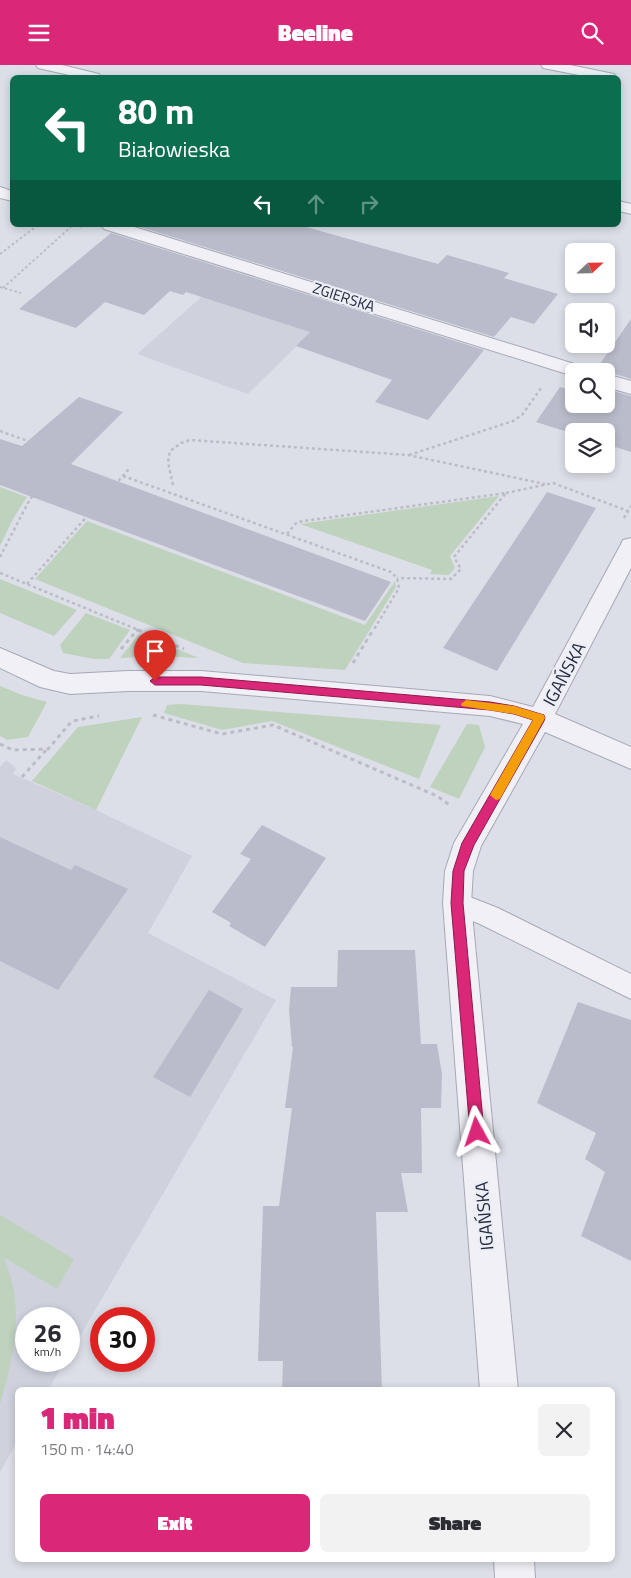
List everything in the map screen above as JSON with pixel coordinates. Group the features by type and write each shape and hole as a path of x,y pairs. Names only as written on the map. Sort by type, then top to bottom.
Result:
{"street":[{"path":"42,65 85,75"},
{"path":"548,65 600,75"},
{"name":"ZGIERSKA","path":"116,227 565,367"},
{"path":"615,383 631,388"},
{"name":"IGAŃSKA","path":"499,1387 457,903 459,871 468,843 540,718 631,546"},
{"path":"0,657 49,680 70,684 128,681 201,681 490,706 514,710 540,718 631,758"},
{"path":"514,1562 515,1578"}],"lane":[{"path":"457,903 488,916 631,987"}],"path":[{"path":"0,254 35,227"},
{"path":"2,288 71,227"},
{"path":"2,288 21,293"},
{"path":"408,455 513,421 522,415 558,365"},
{"path":"0,431 73,457"},
{"path":"173,485 168,463 168,453 177,443 190,440 408,455 545,484"},
{"path":"0,557 30,499 78,451"},
{"path":"26,584 129,469"},
{"path":"123,476 386,569 397,578 451,579 460,569 454,557 506,493"},
{"path":"287,533 296,521 506,493 553,483 628,511"},
{"path":"0,573 190,651"},
{"path":"350,667 399,588 397,578"},
{"path":"116,656 138,629"},
{"path":"22,777 72,721 107,714"},
{"path":"153,715 222,734 273,725 437,796 457,811"},
{"path":"0,744 13,750 48,749"}],"shaded area":[{"path":"225,276 333,310 248,394 137,354"},
{"path":"6,760 16,768 13,774 96,810 192,856 148,933 276,1000 97,1307 90,1307 90,1319 80,1336 80,1307 15,1307 15,1372 59,1372 50,1387 15,1387 15,1446 0,1472 0,767"}],"green space":[{"path":"0,487 27,497 13,519 0,546"},
{"path":"499,496 450,556 455,568 449,575 430,574 432,570 300,524"},
{"path":"87,521 365,625 395,581 396,587 345,670 243,663 35,579"},
{"path":"0,579 77,610 54,636 0,613"},
{"path":"86,613 130,630 109,659 94,659 63,653 60,645"},
{"path":"139,634 199,658 161,656 120,658"},
{"path":"0,686 47,702 28,737 7,740 0,736"},
{"path":"181,704 441,725 419,779 272,721 222,730 164,713 167,705"},
{"path":"142,717 96,810 32,781 78,727"},
{"path":"467,724 479,725 485,747 459,799 430,787"},
{"path":"0,1215 74,1259 57,1289 3,1257 10,1275 16,1307 15,1330 10,1368 0,1404"}],"building":[{"path":"140,227 306,227 438,264 447,255 509,273 504,278 558,294 534,324 511,317 494,337"},
{"path":"111,233 484,350 428,420 375,402 392,380 296,346 310,332 186,292 183,295 170,291 144,315 105,302 76,328 19,309"},
{"path":"631,319 631,379 615,374 615,363 601,363 607,353 615,353 615,342"},
{"path":"560,387 565,388 565,413 615,413 615,392 631,396 631,452 615,447 615,423 565,423 565,431 536,422"},
{"path":"79,397 123,412 71,464 391,582 365,621 0,485 0,439 22,446"},
{"path":"547,492 596,508 497,671 443,648"},
{"path":"262,825 326,858 265,947 229,926 231,923 212,912 251,859 240,854"},
{"path":"0,837 71,870 75,865 128,889 58,990 0,961"},
{"path":"338,950 415,950 421,1044 437,1044 442,1074 441,1108 421,1108 422,1173 401,1173 408,1212 376,1212 382,1387 282,1387 283,1361 258,1361 263,1206 279,1206 292,1108 285,1108 293,1047 289,1010 291,987 337,987"},
{"path":"209,990 243,1009 190,1097 153,1077"},
{"path":"578,1002 631,1020 631,1261 581,1236 605,1172 585,1159 596,1133 537,1103"}],"slow traffic":[{"path":"466,704 514,710 540,718 496,795"}],"route":[{"path":"155,681 201,681 490,706 514,710 540,718 468,843 459,871 457,903 477,1132"}]}
